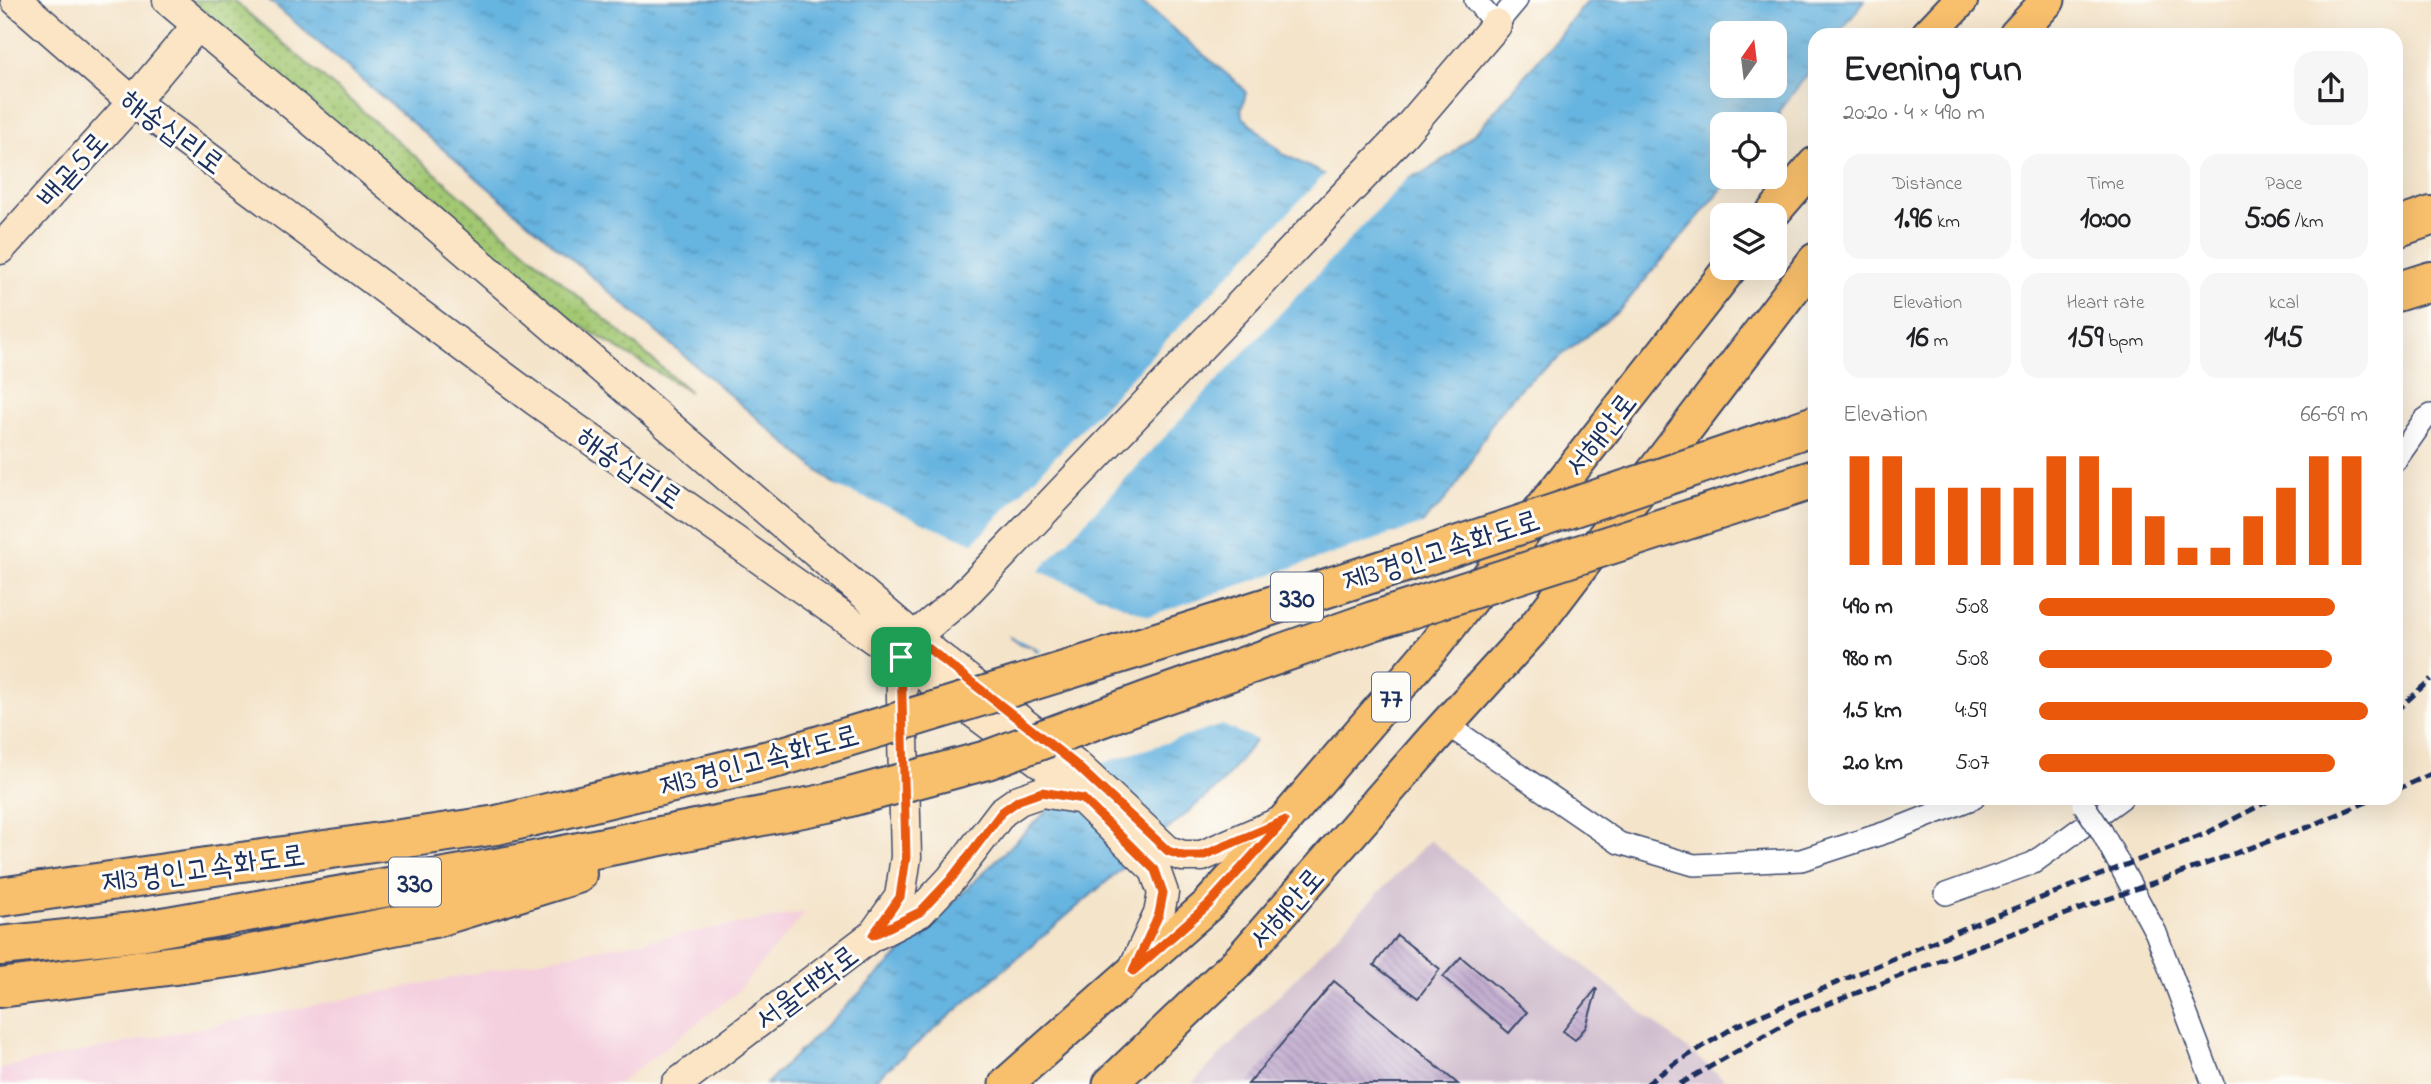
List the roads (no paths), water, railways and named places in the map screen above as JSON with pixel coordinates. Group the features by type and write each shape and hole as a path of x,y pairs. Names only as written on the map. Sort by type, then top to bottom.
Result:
{"highway":[{"path":"2403,226 2431,216"},
{"path":"2403,290 2431,281"},
{"name":"제3경인고속화도로","path":"0,897 497,825 777,758 961,704 1361,577 1808,427"},
{"name":"제3경인고속화도로","path":"0,946 134,932 513,864 828,803 987,760 1373,621 1808,481"},
{"path":"0,988 236,957 434,918 774,814"}],"main road":[{"name":"해송십리로","path":"16,0 133,102 535,400 907,647 1074,763 1168,851 1183,856 1202,856 1284,821"},
{"name":"해송십리로","path":"168,0 415,207 907,647 1060,777 1155,870 1163,893 1159,914 1133,971"},
{"path":"1935,28 1961,0"},
{"path":"2022,28 2048,0"},
{"name":"배곧5로","path":"0,249 133,102 198,25"},
{"path":"907,647 961,598 1403,134 1496,25"},
{"path":"1781,203 1808,172"},
{"name":"서해안로","path":"1110,1084 1240,960 1535,626 1808,269"},
{"name":"서해안로","path":"1006,1084 1208,905 1284,821 1434,646 1721,280"},
{"name":"서울대학로","path":"677,1084 873,935 900,897 906,857 907,647"},
{"path":"873,935 920,912 951,879 1002,812 1019,800 1042,792 1083,799"}],"street":[{"path":"1475,0 1496,25 1517,0"},
{"path":"2403,450 2424,420 2431,415"},
{"path":"1446,724 1619,844 1694,865 1801,860 1890,831 1956,805"},
{"path":"2084,805 2102,832 2156,933 2213,1084"},
{"path":"1946,894 2033,863 2112,805"}],"water":[{"path":"269,0 1139,0 1242,87 1246,93 1241,111 1243,117 1283,154 1329,177 1391,182 1423,173 1452,154 1480,128 1589,0 1865,0 1843,28 1808,28 1808,74 1778,112 1710,112 1710,189 1722,189 1619,311 1521,387 1496,416 1459,482 1431,513 1223,782 870,1084 766,1084 1126,734 1032,646 1019,643 1006,632 1004,628 1013,581 1010,565 899,540"}],"railway":[{"path":"2403,705 2431,679"},
{"path":"2403,787 2431,774"},
{"path":"1647,1084 1738,1025 1972,925 2205,834 2261,805"},
{"path":"1680,1084 1800,1015 1972,948 2311,826 2360,805"}]}
